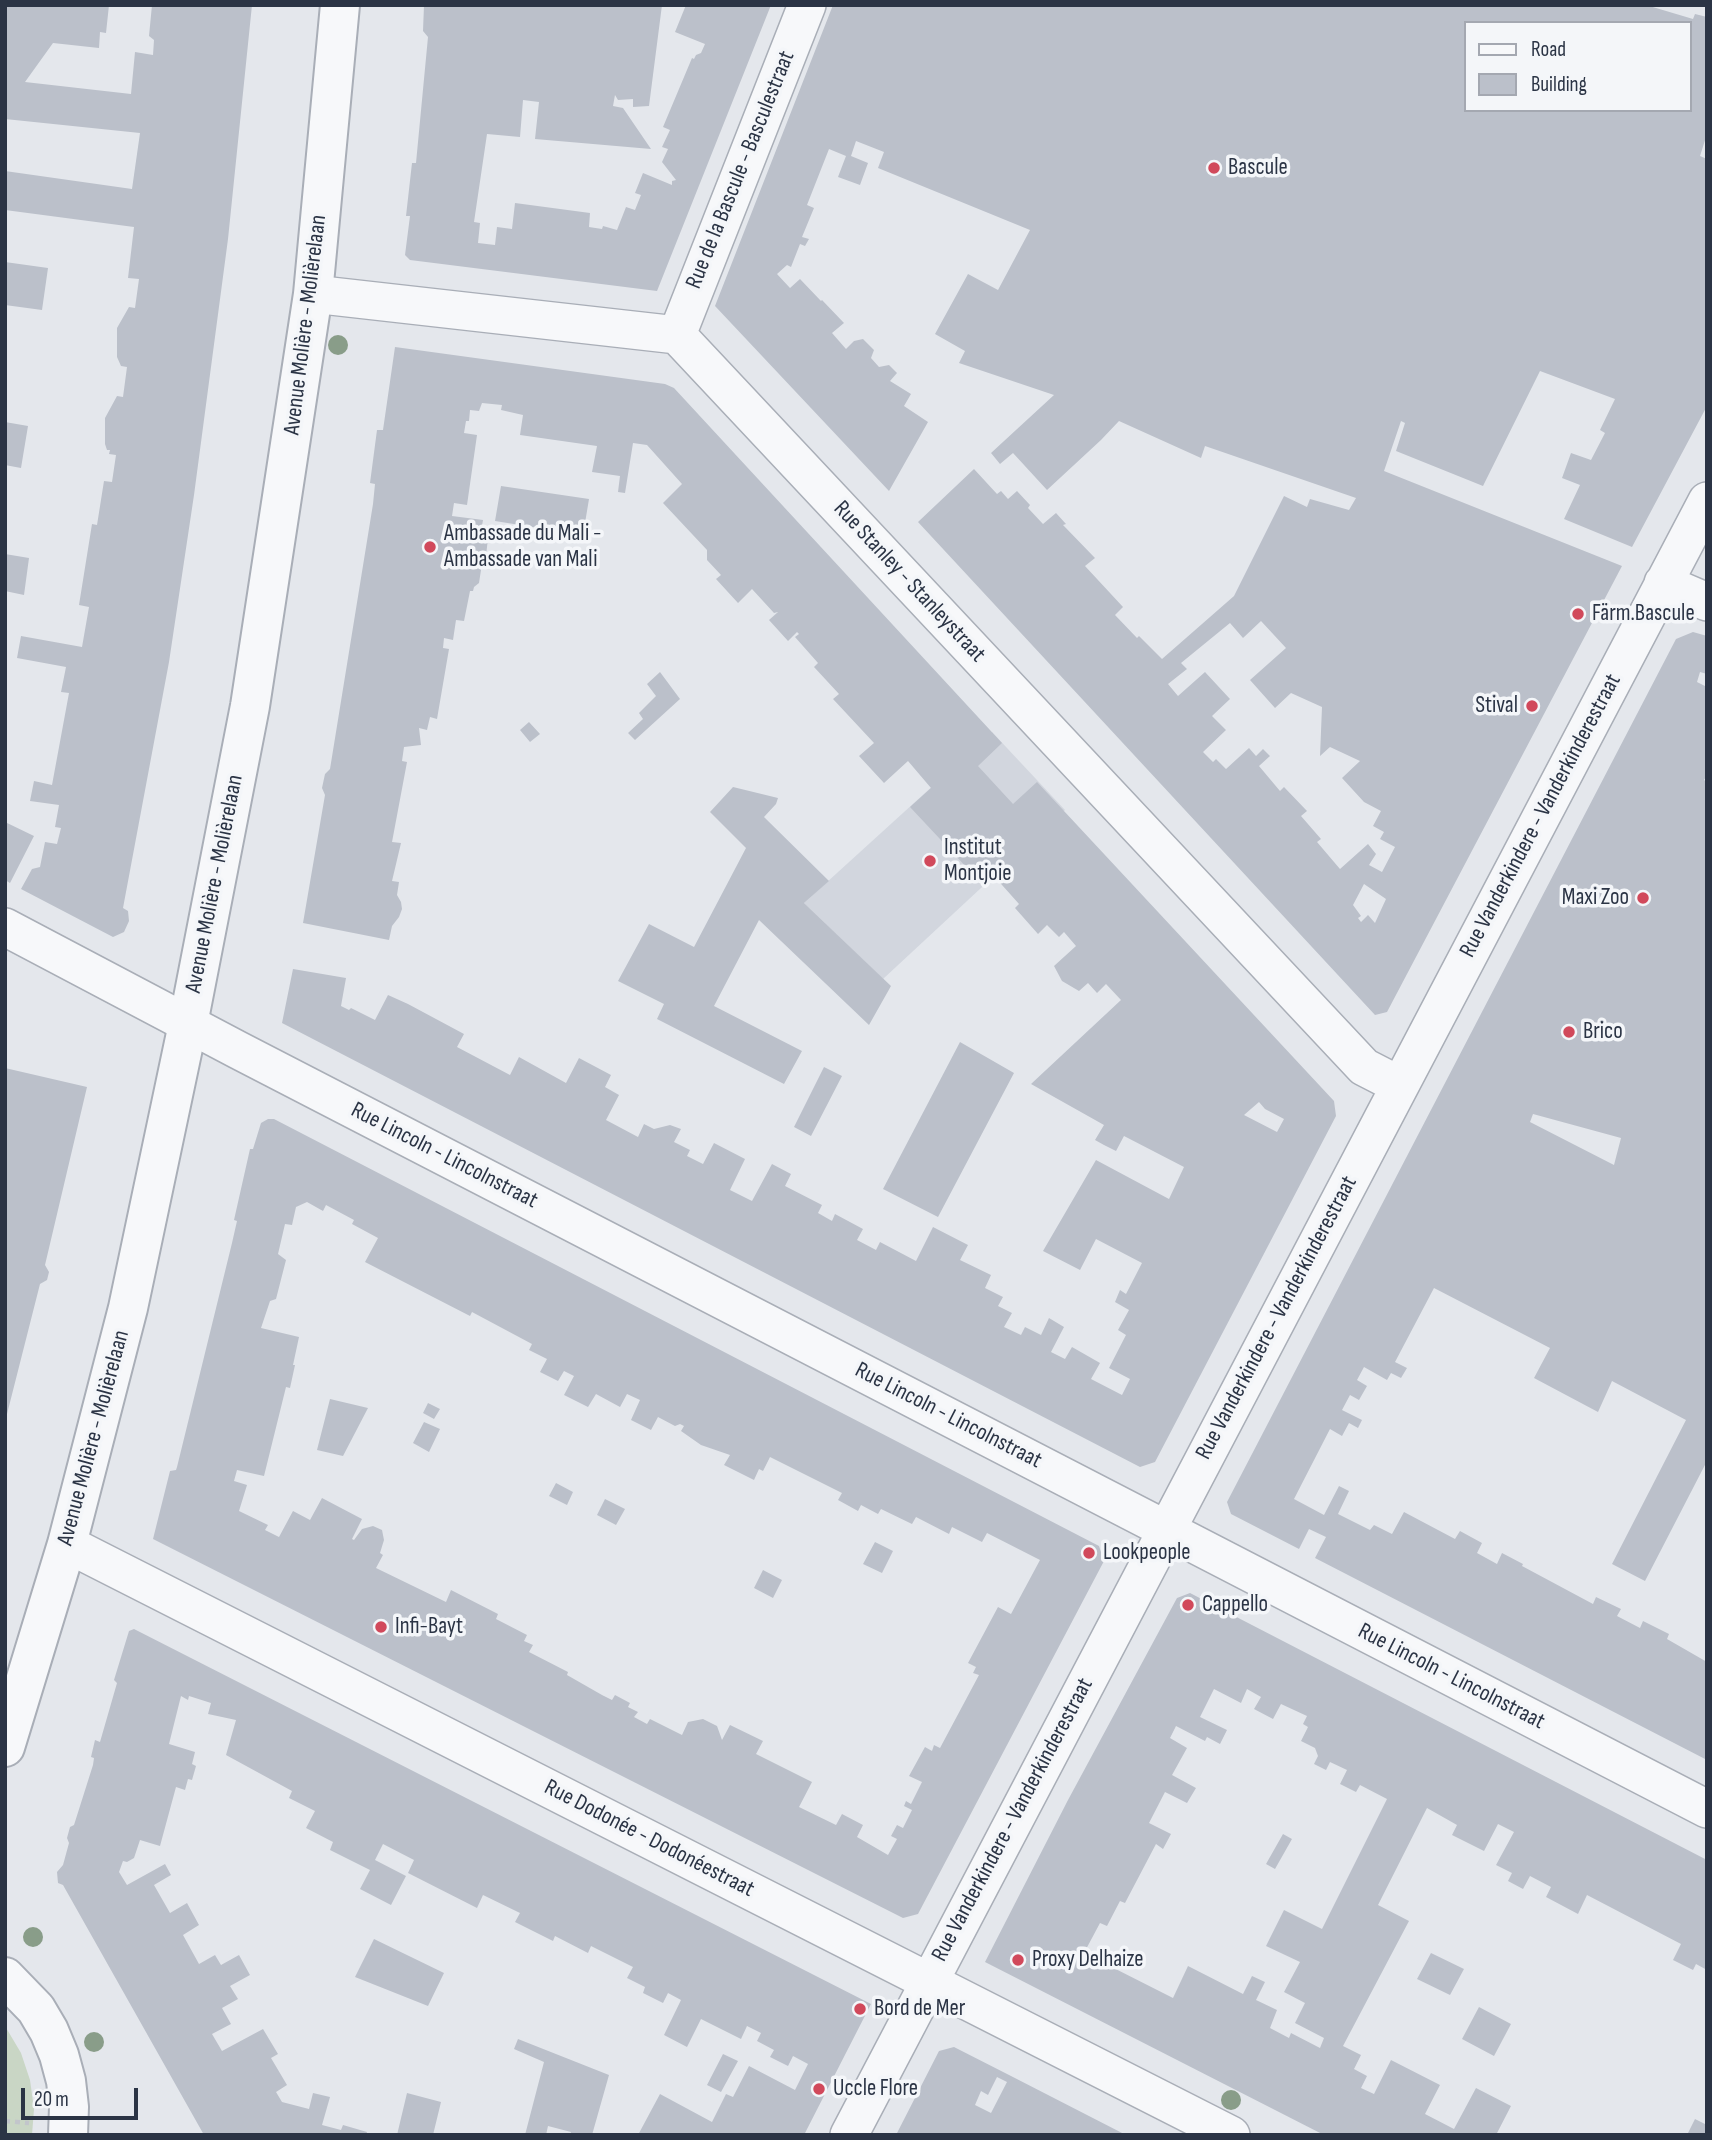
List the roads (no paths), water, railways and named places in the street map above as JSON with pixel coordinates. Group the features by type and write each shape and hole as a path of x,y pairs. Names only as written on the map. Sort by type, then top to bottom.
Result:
{"street":[{"name":"Avenue Molière - Molièrelaan","path":"5,1747 67,1544 128,1308 188,1024 250,706 313,294 340,5"},
{"name":"Rue de la Bascule - Basculestraat","path":"677,335 807,5"},
{"path":"313,294 677,335"},
{"name":"Rue Stanley - Stanleystraat","path":"677,335 1364,1067 1399,1085"},
{"name":"Rue Vanderkindere - Vanderkinderestraat","path":"849,2135 1707,501"},
{"path":"1663,583 1707,602"},
{"name":"Rue Lincoln - Lincolnstraat","path":"5,927 1707,1809"},
{"name":"Rue Dodonée - Dodonéestraat","path":"67,1544 1231,2135"},
{"path":"5,1977 36,2009 59,2055 69,2107 50,2129"}],"place":[{"name":"Bascule","path":"1214,168"},
{"name":"Ambassade du Mali - Ambassade van Mali","path":"430,547"},
{"name":"Färm.Bascule","path":"1578,614"},
{"name":"Stival","path":"1532,706"},
{"name":"Institut Montjoie","path":"930,861"},
{"name":"Maxi Zoo","path":"1643,898"},
{"name":"Brico","path":"1569,1032"},
{"name":"Lookpeople","path":"1089,1553"},
{"name":"Cappello","path":"1188,1605"},
{"name":"Infi-Bayt","path":"381,1627"},
{"name":"Proxy Delhaize","path":"1018,1960"},
{"name":"Bord de Mer","path":"860,2009"},
{"name":"Uccle Flore","path":"819,2089"}]}
